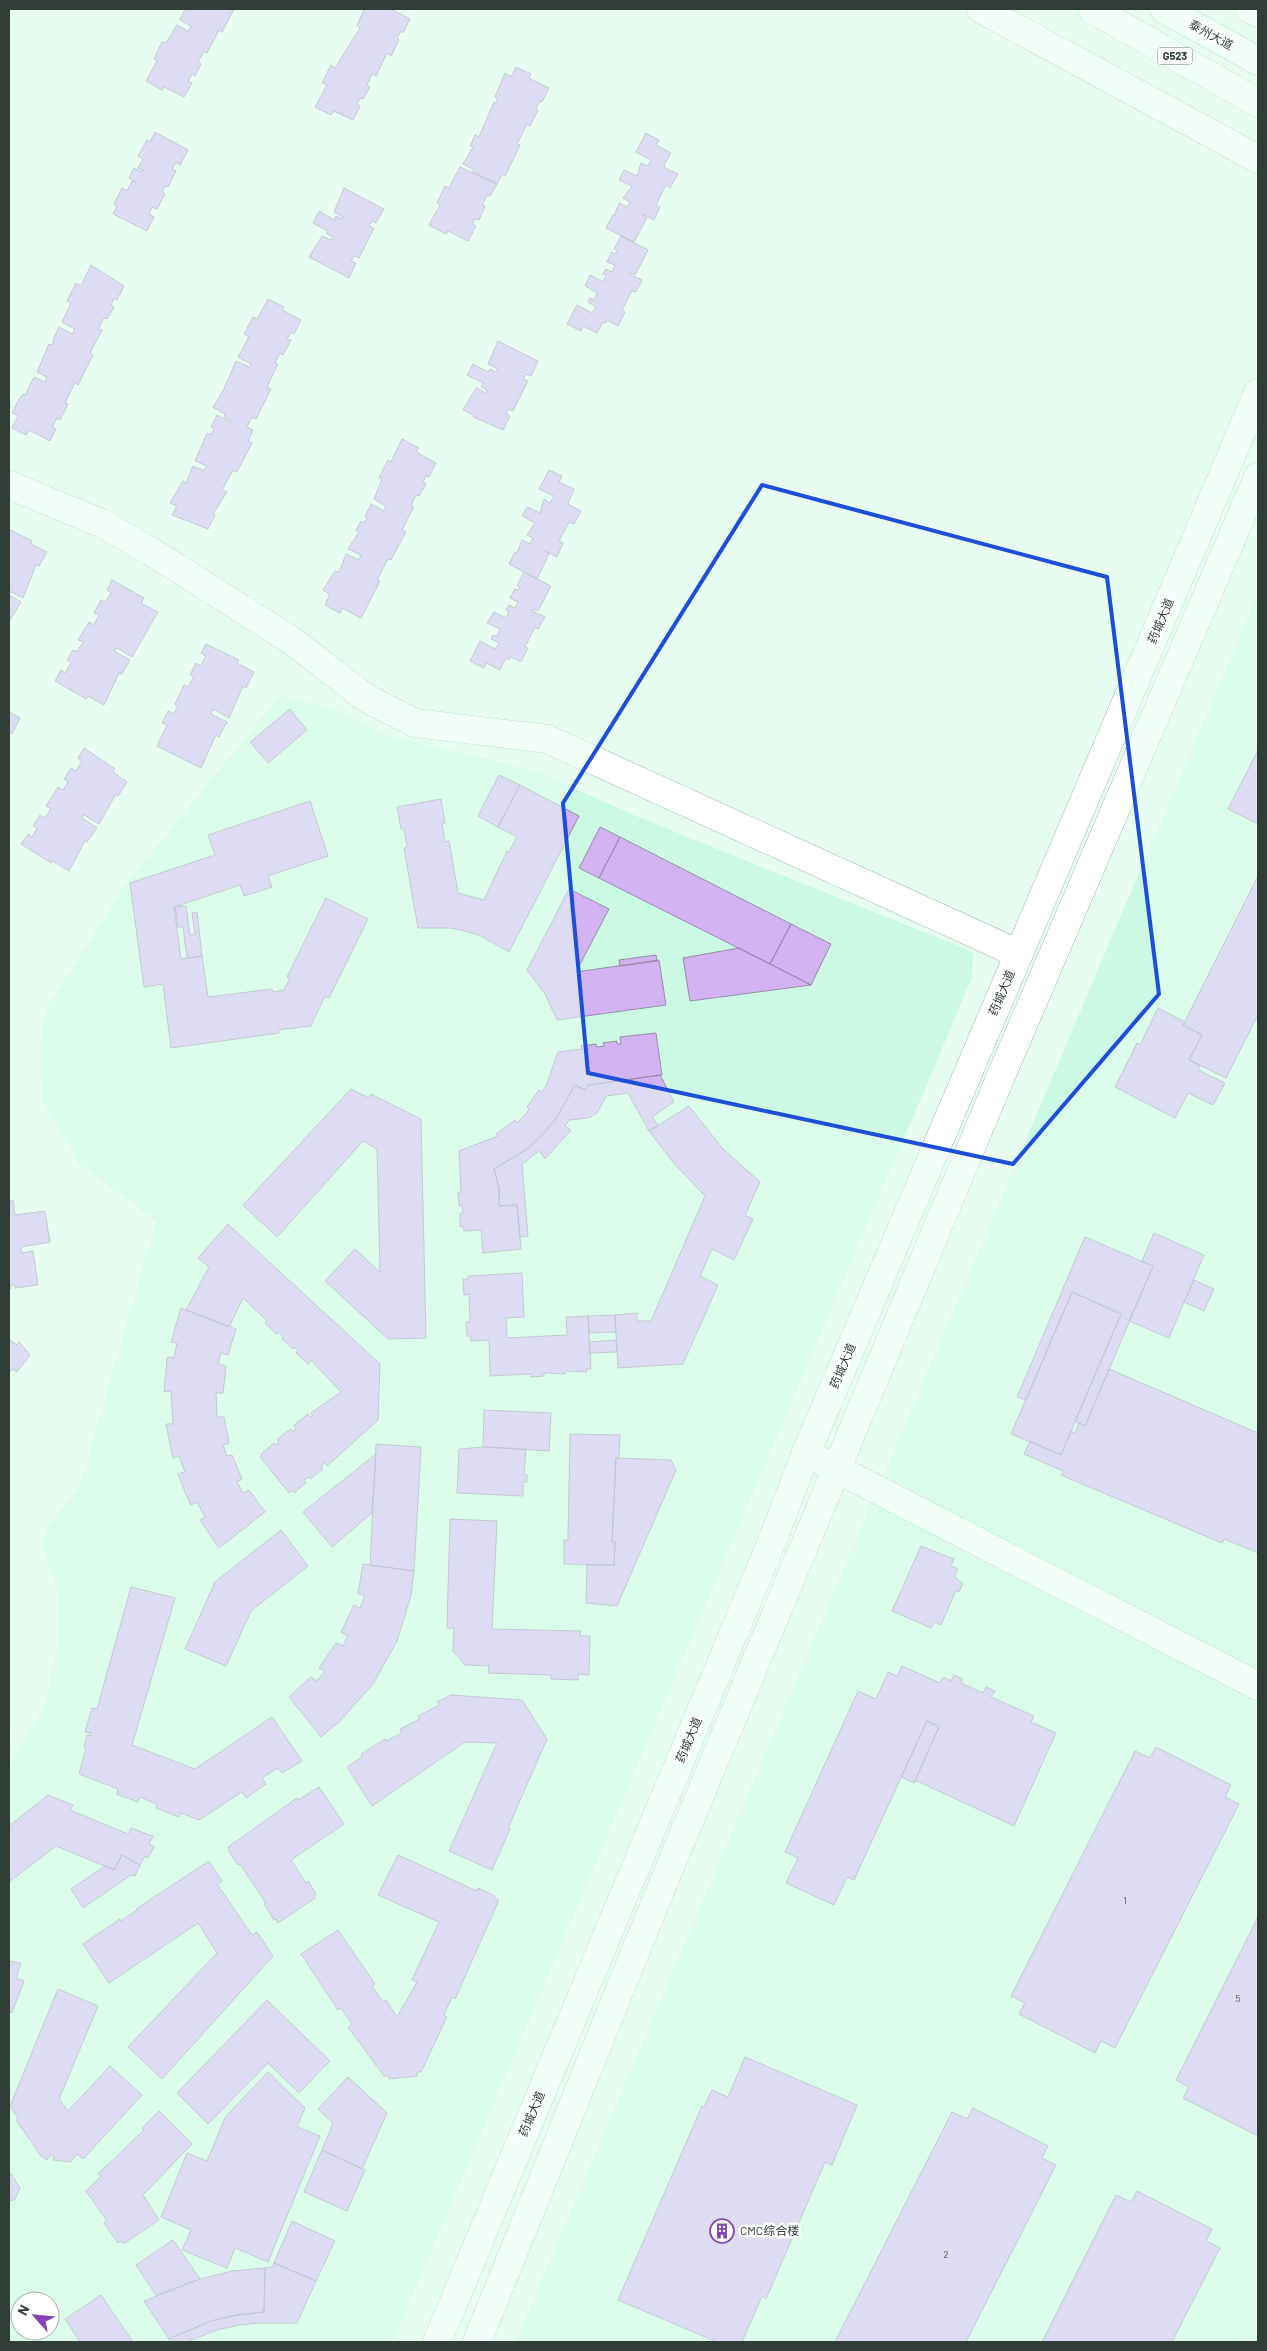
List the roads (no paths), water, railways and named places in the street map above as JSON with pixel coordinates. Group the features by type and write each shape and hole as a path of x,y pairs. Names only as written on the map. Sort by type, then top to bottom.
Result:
{"main road":[{"path":"981,9 1258,159"},
{"name":"G523","path":"1092,9 1258,103"},
{"name":"泰州大道","path":"1164,9 1258,61"},
{"path":"1250,9 1258,13"},
{"name":"药城大道","path":"437,2342 773,1539 806,1453 1258,393"},
{"path":"478,2342 660,1891 998,1085 1258,477"},
{"path":"9,485 101,523 152,552 291,640 366,698 415,723 547,738 1018,954"},
{"path":"806,1453 1258,1686"}],"place":[{"name":"CMC综合楼","path":"722,2231"}]}
